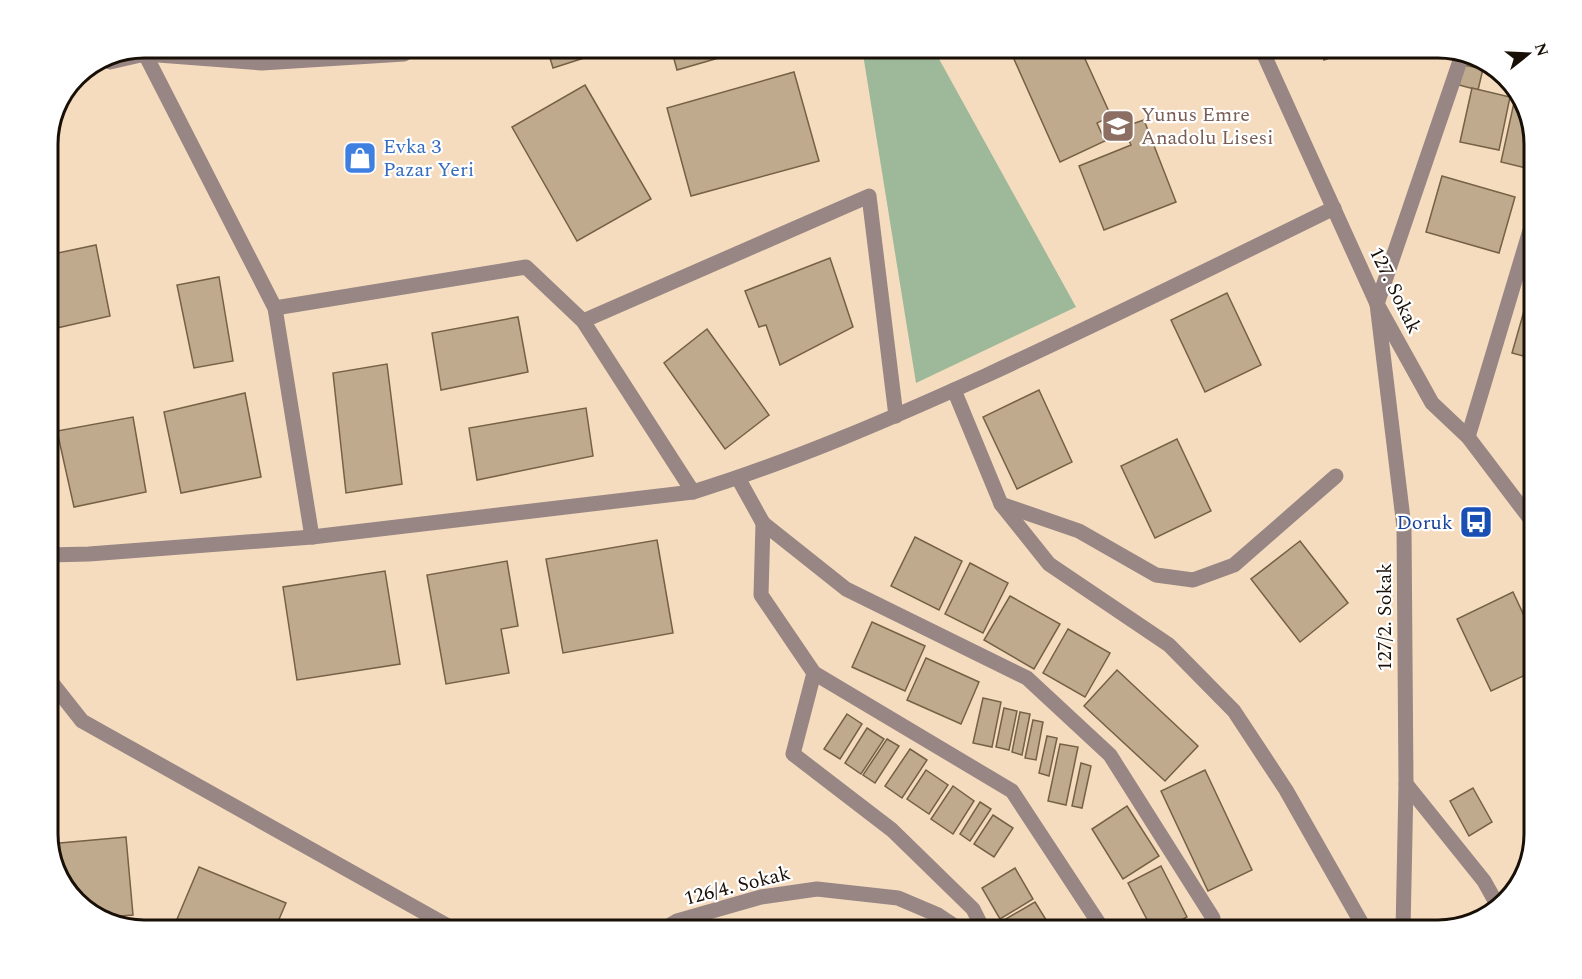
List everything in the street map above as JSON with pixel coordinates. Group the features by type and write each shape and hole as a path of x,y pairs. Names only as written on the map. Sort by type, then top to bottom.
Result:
{"street":[{"path":"147,58 275,308 312,537"},
{"path":"247,58 262,63 341,58"},
{"name":"127. Sokak","path":"1266,58 1377,304 1432,403 1468,437 1524,510"},
{"path":"1377,304 1460,61"},
{"path":"583,321 869,196 896,416"},
{"path":"59,555 312,537 693,492 738,478 896,416 1076,334 1334,208"},
{"path":"1468,437 1523,253"},
{"path":"275,308 526,267 583,321 693,492"},
{"name":"127/2. Sokak","path":"1377,304 1404,527 1407,784 1403,920"},
{"path":"954,390 1000,504 1049,564 1169,645 1234,711 1286,790 1360,920"},
{"path":"1000,504 1079,531 1156,575 1193,579 1234,565 1336,476"},
{"path":"738,478 764,523 846,589 1027,678 1110,755 1213,918"},
{"path":"764,523 761,595 814,673 1012,791 1097,920"},
{"path":"814,673 793,754 892,830 973,909 978,920"},
{"path":"59,692 82,721 437,920"},
{"path":"1407,784 1484,881 1494,899"},
{"name":"126/4. Sokak","path":"680,920 761,897 817,888 898,898 946,920"}],"green space":[{"path":"864,58 939,58 1076,307 916,383"}],"building":[{"path":"550,58 584,58 553,68"},
{"path":"674,58 718,58 677,70"},
{"path":"1013,58 1085,58 1111,116 1097,123 1105,141 1060,162"},
{"path":"1464,65 1482,71 1478,90 1459,85"},
{"path":"794,72 819,161 691,196 667,108"},
{"path":"585,85 651,199 577,241 512,127"},
{"path":"1472,88 1509,97 1499,150 1460,142"},
{"path":"1513,105 1522,128 1523,167 1501,162"},
{"path":"1144,120 1176,202 1104,230 1079,166 1131,145 1123,127"},
{"path":"1442,176 1515,197 1499,253 1426,232"},
{"path":"96,245 110,316 59,328 59,253"},
{"path":"830,258 853,327 780,365 766,325 759,327 745,291"},
{"path":"219,277 233,361 194,368 177,285"},
{"path":"1227,293 1261,365 1205,392 1171,320"},
{"path":"1523,314 1523,356 1512,353"},
{"path":"518,317 528,372 441,390 432,333"},
{"path":"707,329 769,415 725,449 664,363"},
{"path":"387,364 402,484 346,493 333,373"},
{"path":"1039,390 1072,462 1017,489 983,417"},
{"path":"245,393 261,477 181,493 164,412"},
{"path":"586,408 593,456 477,480 469,428"},
{"path":"133,417 146,492 74,507 59,431"},
{"path":"1177,439 1211,511 1155,538 1121,466"},
{"path":"915,537 962,561 939,610 891,586"},
{"path":"657,540 673,633 563,653 546,559"},
{"path":"1300,541 1348,603 1300,642 1251,579"},
{"path":"507,561 518,626 501,629 509,673 446,684 427,575"},
{"path":"970,563 1008,583 983,633 945,614"},
{"path":"385,571 400,664 297,680 283,587"},
{"path":"1513,592 1524,615 1524,676 1491,691 1457,619"},
{"path":"1010,596 1060,624 1034,669 984,640"},
{"path":"872,622 925,646 905,691 852,667"},
{"path":"1068,629 1110,653 1085,697 1043,673"},
{"path":"926,658 979,682 961,724 907,700"},
{"path":"1117,670 1198,746 1165,781 1084,706"},
{"path":"983,698 1001,702 992,747 973,743"},
{"path":"1004,708 1017,711 1009,750 996,747"},
{"path":"1020,712 1030,714 1022,755 1012,752"},
{"path":"847,714 862,724 840,759 824,749"},
{"path":"1033,720 1043,722 1036,760 1025,758"},
{"path":"867,728 884,739 861,774 845,763"},
{"path":"1047,736 1057,738 1049,776 1039,773"},
{"path":"887,739 899,746 875,783 863,775"},
{"path":"1060,744 1078,747 1066,805 1048,801"},
{"path":"910,749 927,760 902,798 885,786"},
{"path":"1081,763 1091,766 1082,808 1072,806"},
{"path":"926,770 948,785 929,814 907,799"},
{"path":"1205,770 1252,870 1208,891 1161,791"},
{"path":"953,786 974,801 953,834 931,819"},
{"path":"1473,788 1492,822 1469,836 1450,801"},
{"path":"980,802 991,809 970,841 960,834"},
{"path":"1127,806 1159,856 1123,879 1092,829"},
{"path":"993,815 1013,828 994,857 974,844"},
{"path":"126,837 133,915 118,916 92,903 76,887 70,877 61,857 59,843"},
{"path":"1161,866 1187,917 1181,920 1147,920 1128,883"},
{"path":"199,867 286,903 279,920 177,920"},
{"path":"1015,868 1033,899 1000,919 982,888"},
{"path":"1035,902 1046,920 1004,920"}],"place":[{"name":"Yunus Emre Anadolu Lisesi","path":"1118,126"},
{"name":"Evka 3 Pazar Yeri","path":"360,158"},
{"name":"Doruk","path":"1476,522"}]}
